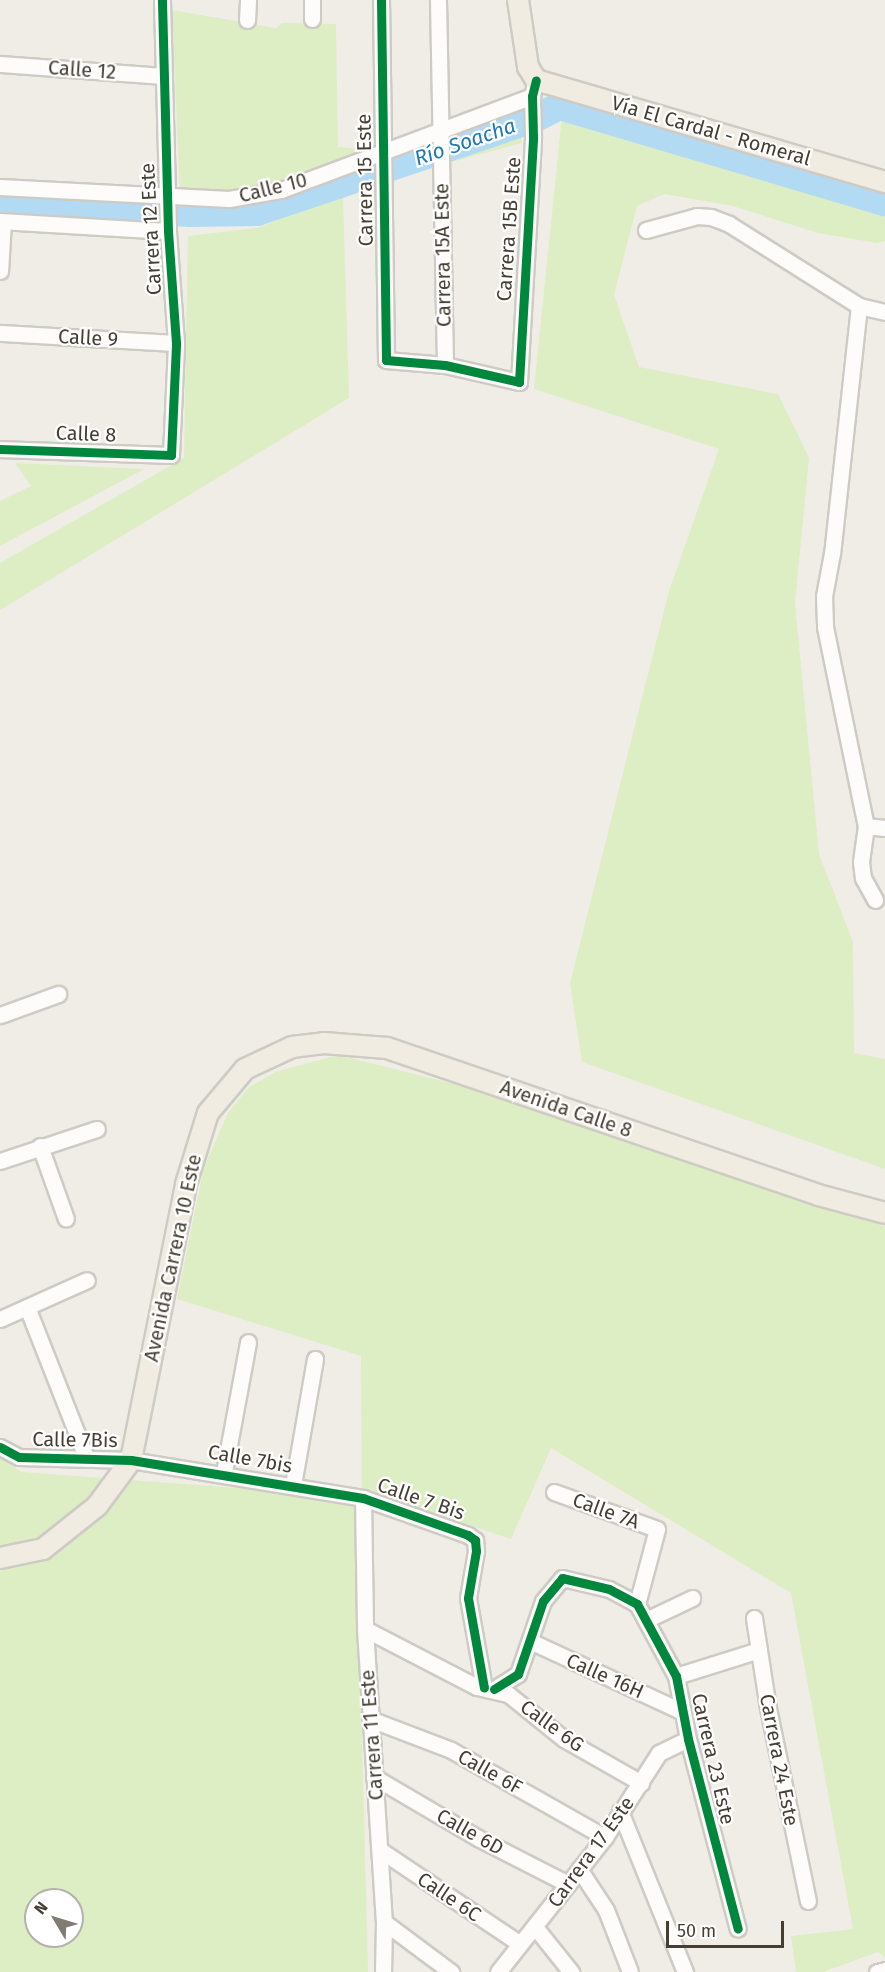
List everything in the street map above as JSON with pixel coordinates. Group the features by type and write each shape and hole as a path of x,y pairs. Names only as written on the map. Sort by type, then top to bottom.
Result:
{"main road":[{"name":"Carrera 15B Este","path":"518,0 534,95"},
{"name":"Vía El Cardal - Romeral","path":"534,95 885,182"},
{"name":"Avenida Calle 8","path":"245,1069 292,1047 324,1043 387,1048 818,1195 885,1214"},
{"name":"Avenida Carrera 10 Este","path":"131,1460 186,1184 208,1113 245,1069"},
{"path":"0,1558 43,1549 97,1506 131,1460"}],"street":[{"name":"Carrera 12 Este","path":"162,0 168,227 176,343 171,455"},
{"path":"247,20 248,0"},
{"path":"312,0 312,19"},
{"name":"Carrera 15 Este","path":"381,0 386,360 445,365"},
{"name":"Carrera 15A Este","path":"438,0 445,365"},
{"name":"Calle 12","path":"0,64 164,76"},
{"name":"Calle 10","path":"0,187 167,200 229,199 281,189 383,157 440,137 534,95"},
{"name":"Carrera 15B Este","path":"445,365 519,382 534,136 534,95"},
{"path":"646,230 697,216 711,217 729,224 859,306 885,312"},
{"path":"0,271 2,221 168,227"},
{"path":"859,306 832,553 824,596 825,627 866,826 861,862 863,878 875,900"},
{"name":"Calle 9","path":"0,333 176,343"},
{"name":"Calle 8","path":"0,449 171,455"},
{"path":"866,826 885,828"},
{"path":"0,1015 58,994"},
{"path":"0,1161 97,1129"},
{"path":"40,1146 66,1219"},
{"path":"0,1319 87,1280"},
{"path":"27,1307 87,1459"},
{"path":"224,1472 248,1342"},
{"path":"293,1485 315,1359"},
{"name":"Calle 7Bis","path":"0,1447 19,1457 131,1460"},
{"name":"Calle 7bis","path":"131,1460 224,1472 363,1498"},
{"name":"Calle 7A","path":"554,1492 657,1529 637,1604"},
{"name":"Calle 7 Bis","path":"363,1498 468,1535 475,1540 476,1551 468,1598 489,1688"},
{"name":"Carrera 11 Este","path":"363,1498 365,1629 384,1922 383,1972"},
{"path":"489,1688 518,1674 543,1601 562,1578 609,1589 637,1604"},
{"path":"648,1619 692,1598"},
{"name":"Carrera 23 Este","path":"637,1604 648,1619 676,1676 681,1711 738,1929"},
{"name":"Carrera 24 Este","path":"754,1618 808,1900"},
{"name":"Calle 6G","path":"365,1629 489,1688 508,1694 564,1739 641,1783"},
{"name":"Calle 16H","path":"530,1641 681,1711"},
{"path":"676,1676 759,1650"},
{"name":"Calle 6F","path":"370,1719 451,1750 605,1837"},
{"name":"Carrera 17 Este","path":"498,1972 519,1943 536,1928 605,1837 659,1753 688,1739"},
{"name":"Calle 6D","path":"374,1777 478,1838 568,1884"},
{"path":"620,1811 685,1972"},
{"name":"Calle 6C","path":"380,1850 519,1943"},
{"path":"579,1869 606,1910 630,1972"},
{"path":"384,1922 451,1972"},
{"path":"536,1928 570,1972"},
{"path":"877,1972 885,1970"}],"green space":[{"path":"172,10 276,28 282,23 336,24 338,147 364,149 277,184 226,192 180,191"},
{"path":"519,110 522,143 344,191 258,223 166,227 0,219 0,196 167,205 257,201 449,139"},
{"path":"562,116 885,204 885,241 877,243 818,233 733,206 664,194 637,206 614,295 639,367 778,394 809,458 795,603 819,854 853,942 854,1053 885,1059 885,1169 582,1062 570,983 669,591 719,449 534,389"},
{"path":"343,195 349,398 0,610 0,563 184,458 188,236 257,228"},
{"path":"15,463 144,469 0,546 0,501 31,486"},
{"path":"338,1055 514,1099 885,1226 885,1957 878,1952 823,1972 796,1972 791,1936 853,1929 791,1593 551,1448 511,1539 379,1494 356,1507 368,1972 0,1972 0,1457 21,1472 362,1497 361,1356 177,1299 204,1167 228,1113 248,1088 275,1072"}],"waterway":[{"name":"Río Soacha","path":"0,202 191,213 257,212 534,119 560,106 885,202"}],"cycle path":[{"path":"0,449 171,455 176,343 168,231 162,0"},
{"path":"381,0 386,360 445,365 519,382 533,136 532,96 536,80"},
{"path":"0,1447 19,1457 131,1460 363,1498 468,1535 475,1540 476,1551 468,1598 484,1688"},
{"path":"494,1689 518,1674 543,1601 562,1578 609,1589 637,1604 676,1676 688,1739 738,1929"}]}
